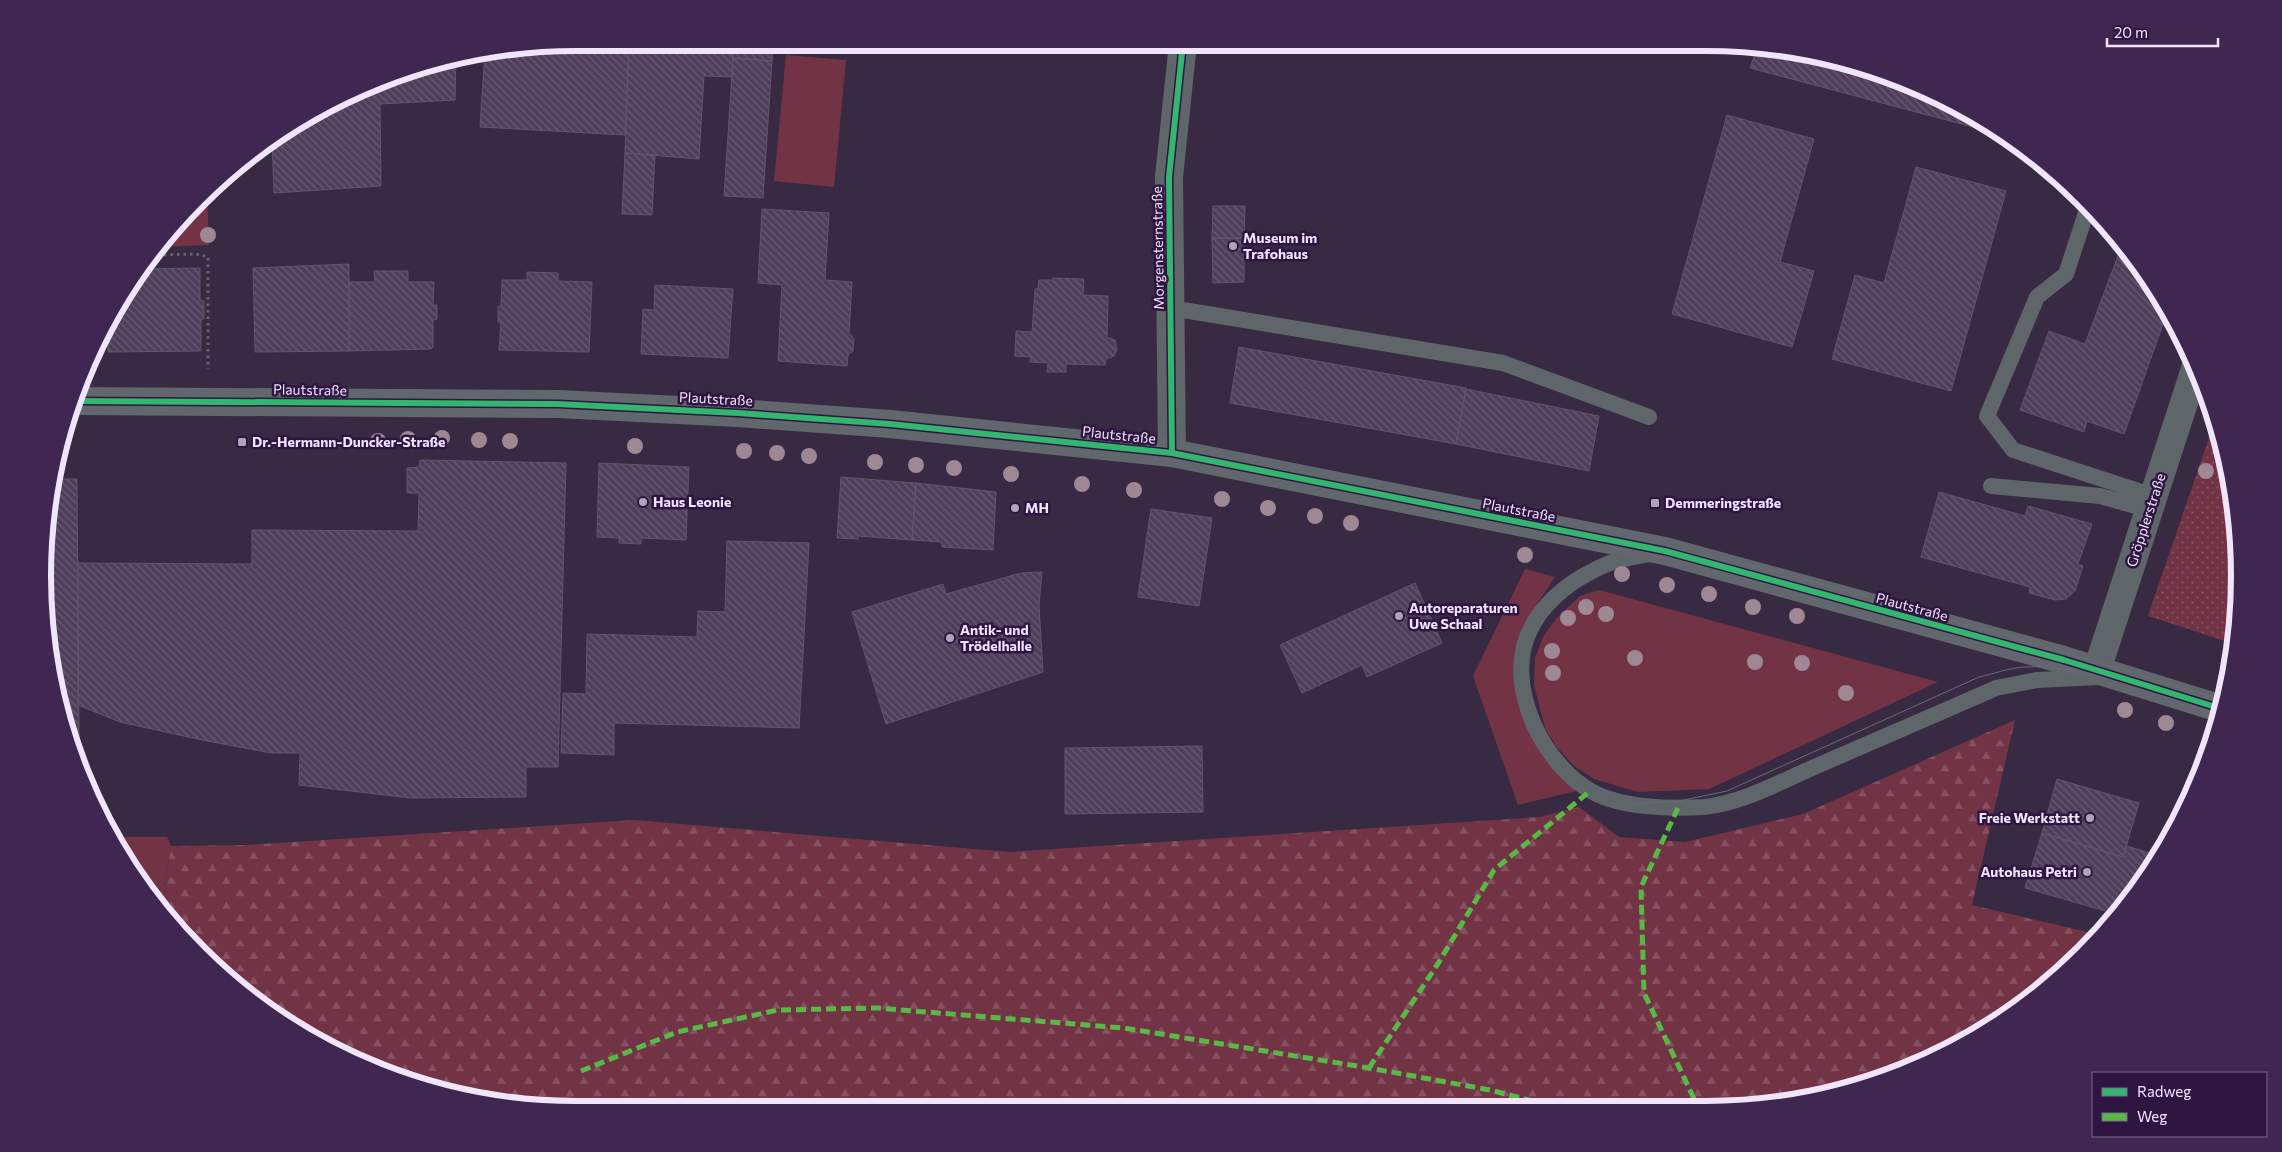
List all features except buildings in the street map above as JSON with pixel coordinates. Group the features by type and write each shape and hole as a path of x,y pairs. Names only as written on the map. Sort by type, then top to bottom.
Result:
{"main road":[{"name":"Plautstraße","path":"81,401 558,404 738,413 890,424 1172,453 1665,551 2104,672 2214,707"}],"street":[{"name":"Morgensternstraße","path":"1172,453 1169,177 1182,51"},
{"name":"Gröpplerstraße","path":"2104,672 2152,503 2192,378"}],"lane":[{"path":"2086,214 2066,274 2037,297 1987,416 2013,450 2152,503"},
{"path":"1170,308 1503,363 1649,417"},
{"path":"1991,486 2100,496 2152,503"},
{"path":"1665,551 1618,560 1584,574 1553,597 1530,627 1521,660 1523,689 1530,714 1540,737 1553,757 1571,777 1590,791 1612,800 1678,808 1729,803 1996,688 2037,680 2104,672"}],"path":[{"path":"162,255 196,254 208,257 208,401"}],"green space":[{"path":"786,55 846,60 834,187 774,181"},
{"path":"207,203 209,245 168,247"},
{"path":"2211,432 2221,474 2230,542 2230,610 2226,641 2148,616"},
{"path":"1525,569 1555,577 1526,620 1519,645 1532,736 1545,760 1576,791 1518,805 1473,676"},
{"path":"1599,590 1938,682 1709,789 1638,792 1594,779 1574,766 1556,746 1545,728 1534,685 1535,658 1543,637 1556,619 1580,596"},
{"path":"2015,720 1972,905 2091,933 2052,971 2025,992 1998,1012 1938,1047 1875,1073 1842,1083 1808,1091 1740,1100 576,1101 542,1100 474,1091 407,1073 344,1047 284,1012 230,971 181,922 163,899 171,846 247,845 634,820 1010,852 1540,817 1579,807 1619,837 1685,842 1803,814"},
{"path":"121,837 167,837 171,846 163,899 140,868"}],"tram line":[{"path":"1665,551 1758,567 2012,637 2216,698"},
{"path":"1634,804 1679,801 1727,791 1979,677 2024,667 2047,667 2097,676 2213,712"}],"marked path":[{"path":"1369,1068 1439,962 1494,870 1590,791"},
{"path":"1678,808 1641,887 1644,993 1695,1101"},
{"path":"581,1071 677,1032 778,1010 877,1008 1124,1028 1369,1068 1490,1090 1533,1101"}],"cycle path":[{"path":"1172,453 1169,177 1182,51"},
{"path":"81,401 558,404 738,413 890,424 1172,453 1665,551 2064,660 2214,707"}],"place":[{"name":"Museum im Trafohaus","path":"1233,246"},
{"name":"Dr.-Hermann-Duncker-Straße","path":"242,442"},
{"name":"Haus Leonie","path":"643,502"},
{"name":"Demmeringstraße","path":"1655,503"},
{"name":"MH","path":"1015,508"},
{"name":"Autoreparaturen Uwe Schaal","path":"1399,616"},
{"name":"Antik- und Trödelhalle","path":"950,638"},
{"name":"Freie Werkstatt","path":"2090,818"},
{"name":"Autohaus Petri","path":"2087,872"}]}
